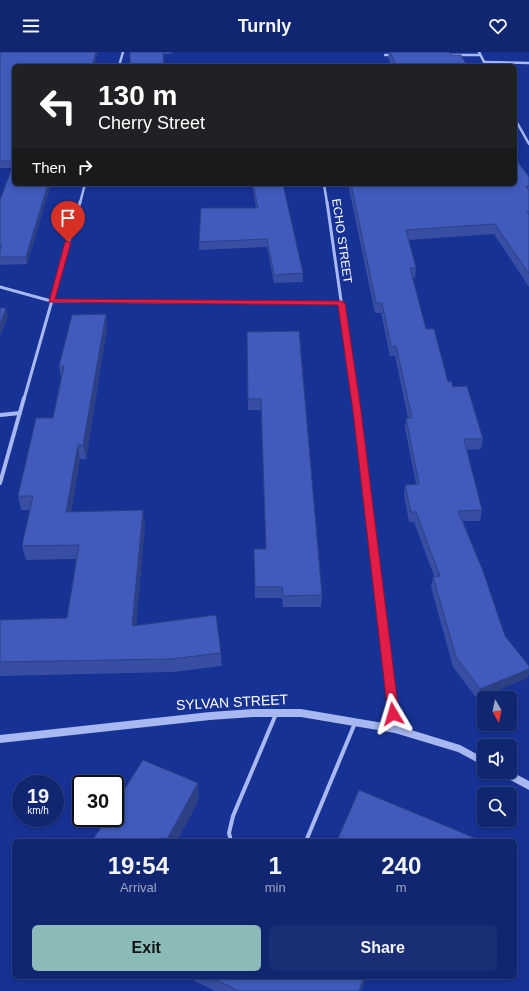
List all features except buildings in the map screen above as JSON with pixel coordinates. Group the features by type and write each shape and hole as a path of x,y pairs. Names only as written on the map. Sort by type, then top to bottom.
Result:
{"street":[{"path":"120,64 123,52"},
{"path":"440,55 479,53 484,62 529,63"},
{"path":"385,55 400,55"},
{"path":"517,123 528,142"},
{"path":"0,484 84,186"},
{"name":"ECHO STREET","path":"324,186 357,411 395,729"},
{"path":"0,287 51,301 341,303"},
{"path":"0,415 20,413"},
{"name":"SYLVAN STREET","path":"0,739 210,716 300,713 395,729 460,749 477,758"},
{"path":"516,779 529,786"}],"lane":[{"path":"230,839 229,833 233,816 277,713"},
{"path":"307,839 355,722"}],"route":[{"path":"68,242 51,301 341,303 357,411 393,714"}]}
